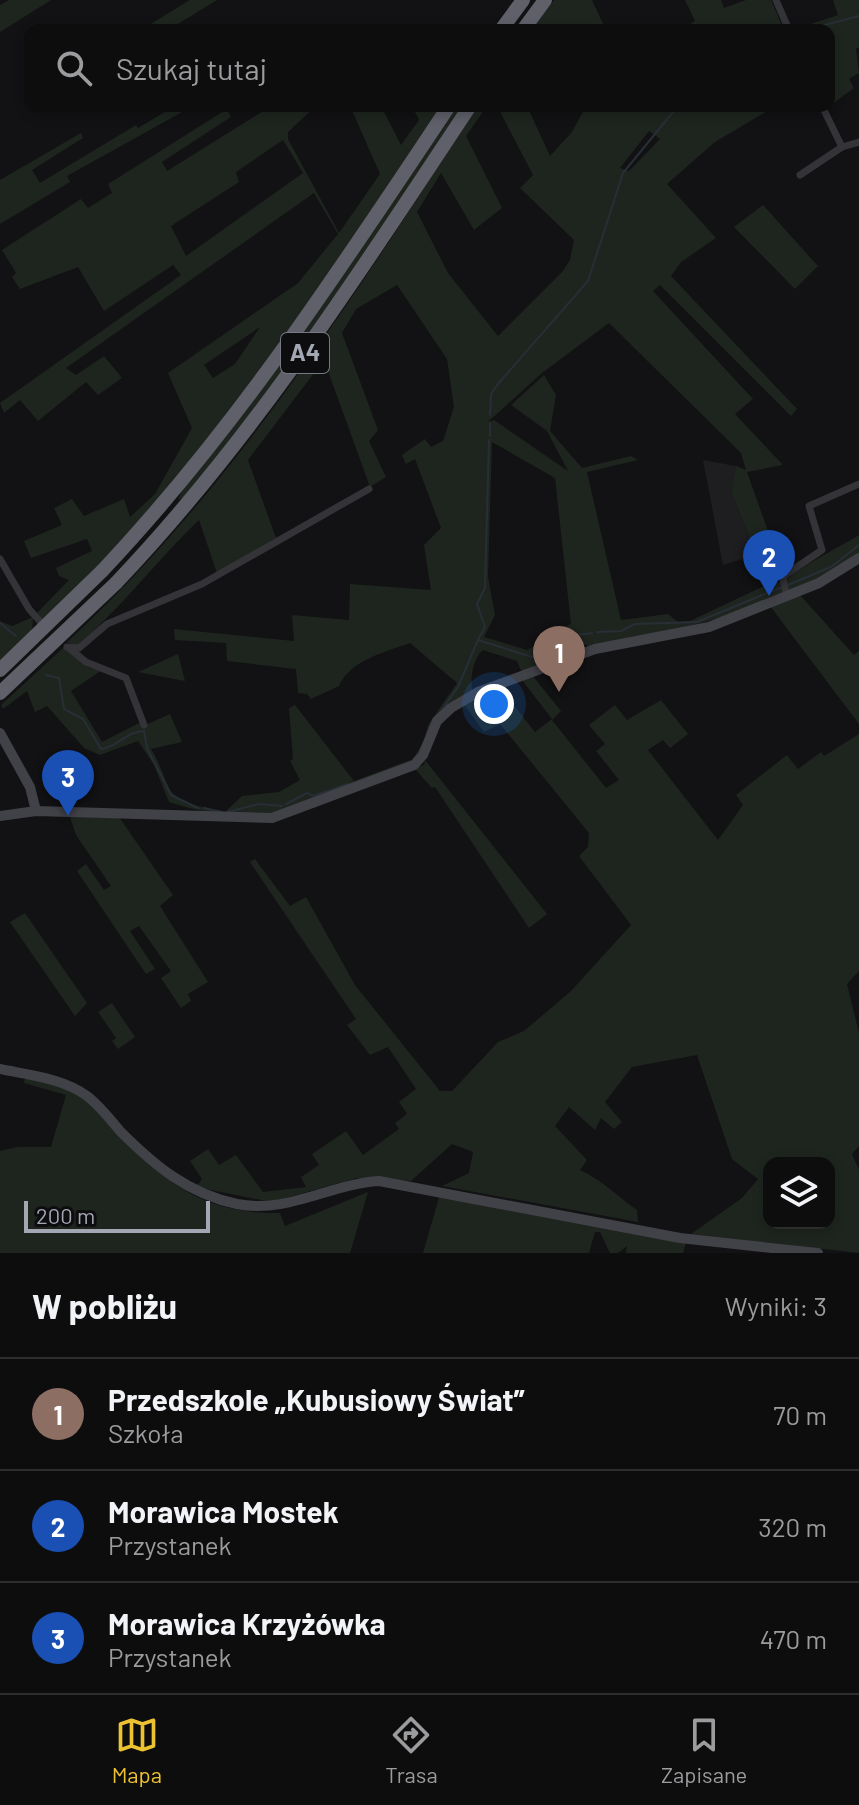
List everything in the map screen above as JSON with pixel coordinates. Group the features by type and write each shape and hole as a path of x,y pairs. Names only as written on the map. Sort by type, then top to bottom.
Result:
{"highway":[{"path":"505,24 523,0"},
{"path":"527,24 545,0"},
{"name":"A4","path":"0,670 102,571 237,416 302,326 445,112"},
{"name":"A4","path":"0,693 116,583 206,483 285,381 466,112"}],"street":[{"path":"776,0 786,24"},
{"path":"825,112 842,147"},
{"path":"800,175 842,147 859,142"},
{"path":"785,589 789,571 812,560 822,550 809,506 859,484"},
{"path":"67,647 79,648 107,624 208,581 369,489"},
{"path":"0,816 36,811 272,818 414,765 423,755 437,721 451,708 478,692 585,652 709,627 785,589 819,583 859,558"},
{"path":"0,559 38,620 86,662 126,678 144,725"},
{"path":"0,733 30,787 36,811"},
{"path":"0,1069 64,1084 88,1096 142,1153 177,1182 237,1204 287,1204 360,1182 379,1181 680,1238 818,1253"}],"shaded area":[{"path":"9,0 51,0 0,32 0,5"},
{"path":"190,0 217,0 178,24 151,24"},
{"path":"554,0 592,0 603,24 536,24"},
{"path":"685,0 721,0 724,8 746,0 771,0 781,24 690,24 695,21"},
{"path":"833,0 859,0 859,47 856,49 859,73 849,79 854,88 835,102 835,24 811,24 838,15"},
{"path":"165,112 182,112 67,176 70,182 0,224 0,180 81,133 83,138 32,170 40,183 136,125 138,128"},
{"path":"222,112 228,112 231,117 162,162 167,171 261,112 310,112 288,132 288,139 339,233 380,174 353,112 384,112 401,145 419,120 415,112 437,112 306,310 219,428 156,503 43,622 36,614 69,580 59,576 56,568 92,551 87,539 31,558 24,541 62,525 54,508 72,499 84,516 124,499 130,517 155,494 192,428 168,373 298,283 338,234 314,193 66,368 76,375 104,356 122,378 98,395 86,382 38,421 20,400 4,413 0,403 181,275 173,265 104,311 78,267 20,289 12,277 16,273 2,250 81,199 88,208 112,193 108,184","holes":["283,140 303,173 186,256 171,226 239,182 236,172","260,327 235,364 213,378 204,365"]},
{"path":"450,112 462,112 304,347 191,495 178,500 183,488 273,374"},
{"path":"474,112 483,112 466,136 502,208 474,230 441,173 417,212 448,273 498,336 563,271 570,260 574,240 520,188 533,175 500,112 530,112 550,156 572,132 583,112 766,112 715,142 667,184 716,238 681,262 671,276 797,409 791,416 660,285 653,291 753,399 735,414 783,465 747,472 783,573 770,574 756,555 731,491 736,466 746,470 741,453 609,323 542,373 488,422 494,420 568,471 547,431 511,405 544,375 556,395 550,431 582,468 631,456 638,460 587,472 621,620 668,614 678,622 690,621 764,586 787,580 808,564 859,535 859,553 829,573 764,603 694,625 623,640 588,646 578,642 561,643 554,658 522,673 517,661 483,650 473,670 473,693 450,706 416,760 414,757 424,741 428,725 457,683 410,643 360,663 339,686 311,699 307,694 298,693 296,669 227,661 226,643 175,640 174,629 294,641 292,615 349,620 350,584 431,590 424,545 441,528 415,459 406,464 402,455 425,439 431,447 443,441 454,407 447,359 397,285 356,309 342,333 378,430 369,441 386,477 370,487 324,360 248,460 276,538 217,573 199,520 92,632 76,646 67,642 128,583 184,520 289,387","holes":["649,131 660,139 629,171 620,168","492,442 555,478 571,624 545,635 544,641 527,650 484,637 495,615 488,577"]},
{"path":"763,205 818,266 795,289 734,227"},
{"path":"703,460 736,466 731,491 756,555 723,565"},
{"path":"800,595 854,655 859,651 859,724 770,606"},
{"path":"33,617 32,632 0,661 0,621 12,626"},
{"path":"64,647 90,668 102,670 71,691 102,742 141,722 143,726 170,714 182,742 151,749 171,791 195,805 225,812 242,796 279,792 300,780 290,761 293,759 289,708 295,705 354,781 410,760 413,763 279,812 223,813 169,802 154,765 138,741 100,755 84,748 47,706 35,712 27,691 3,709 1,705"},
{"path":"178,654 185,681 138,672"},
{"path":"533,676 561,711 552,720 606,788 619,780 596,751 605,744 589,725 615,705 627,720 661,700 688,734 670,748 663,740 648,750 718,840 743,805 736,795 787,755 798,769 821,752 824,756 859,734 859,971 847,984 859,1033 859,1146 852,1154 859,1170 859,1253 691,1234 742,1198 758,1179 732,1159 697,1055 632,1067 605,1102 622,1122 614,1129 601,1118 595,1130 569,1107 555,1126 587,1160 580,1170 637,1210 638,1222 442,1186 469,1173 473,1152 452,1144 411,1181 357,1178 271,1202 196,1187 202,1179 190,1161 208,1149 219,1165 236,1155 263,1192 306,1187 301,1177 319,1165 312,1154 346,1131 363,1155 399,1129 395,1123 407,1114 399,1102 416,1089 388,1047 370,1055 347,1025 356,1019 250,862 255,859 290,906 306,897 355,985 440,1091 452,1091 498,1042 524,1031 571,991 631,925 579,856 588,847 589,833 500,724 484,732 462,702 500,688 535,732 552,719 522,680"},
{"path":"425,760 547,914 529,928 435,787 432,788 414,768 424,765"},
{"path":"70,817 119,817 173,895 160,906 208,982 188,994 191,1001 181,1008 161,978 171,971 139,926 130,931 155,969 146,974 77,871 86,864 104,890 111,886 76,835"},
{"path":"25,913 87,1003 75,1016 10,922"},
{"path":"112,1003 135,1037 118,1049 112,1041 116,1038 98,1012"},
{"path":"25,1077 68,1088 85,1098 169,1180 191,1194 216,1204 246,1211 280,1213 285,1226 368,1192 350,1253 0,1253 0,1151 17,1147 51,1147 66,1095 24,1083"},
{"path":"440,1194 686,1243 683,1253 626,1253 627,1246 618,1253 610,1253 600,1232 595,1232 589,1253 423,1253"}],"waterway":[{"path":"829,24 859,16"},
{"path":"490,415 491,394 498,384 588,281 623,173 673,112"},
{"path":"490,423 490,436"},
{"path":"478,640 485,627 477,604 485,588 489,440"},
{"path":"788,585 831,567 859,545"},
{"path":"597,632 621,631 635,624 697,622 782,587"},
{"path":"0,623 16,636"},
{"path":"429,728 458,687 478,640 532,657 545,652 562,637 592,633"},
{"path":"46,675 59,678 64,709 83,719 101,749 144,731 147,748 171,795 198,808"},
{"path":"286,804 307,793 313,796 348,784"},
{"path":"228,812 259,804 282,806"},
{"path":"204,808 222,812"}],"place":[{"name":"Morawica Mostek","path":"769,596"},
{"name":"Przedszkole „Kubusiowy Świat”","path":"559,692"},
{"name":"Morawica Krzyżówka","path":"68,816"}]}
